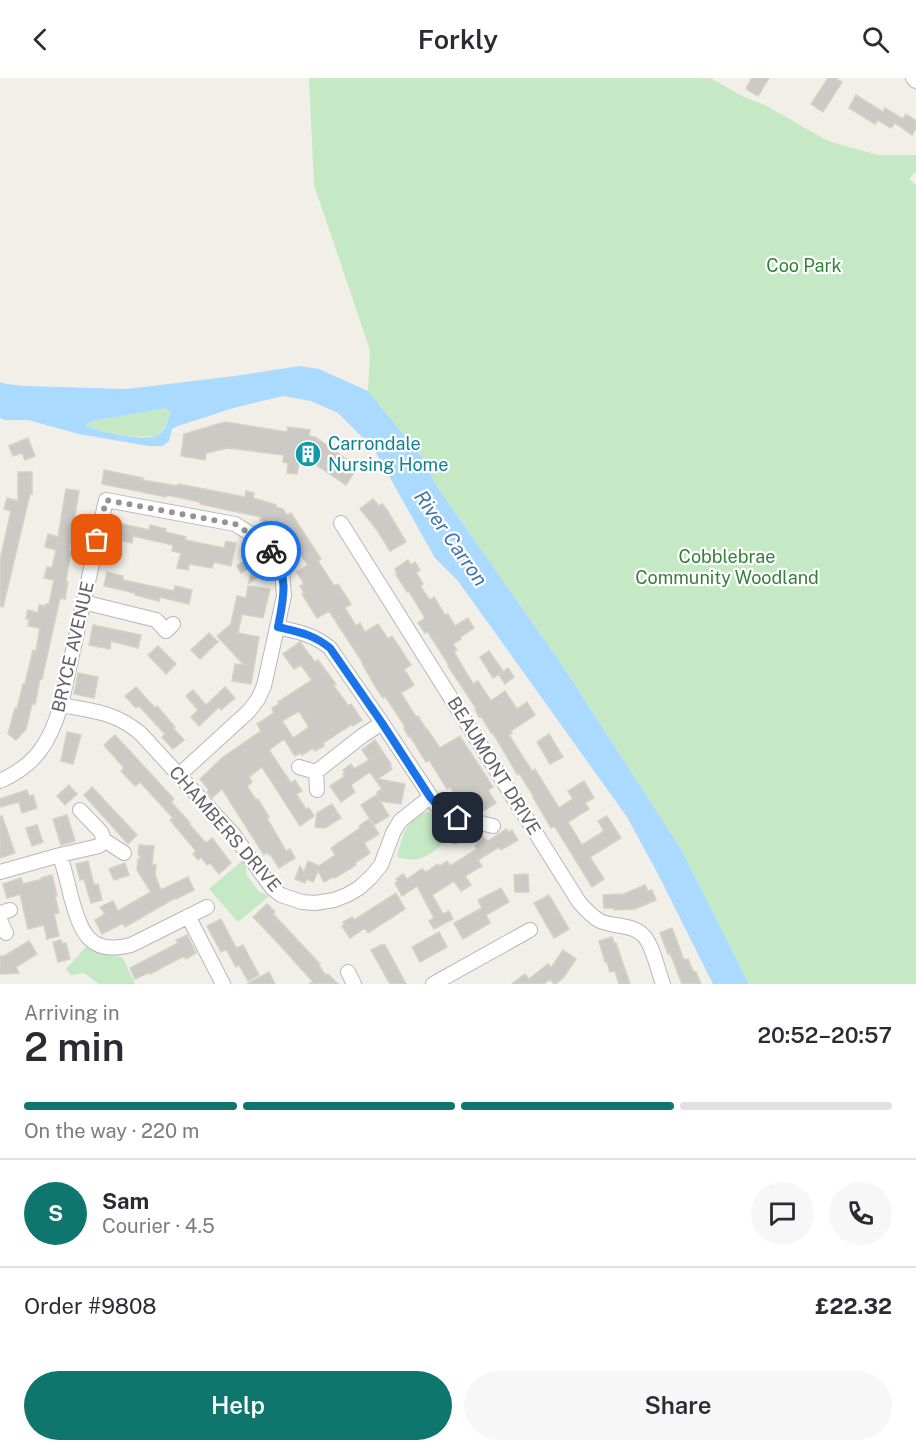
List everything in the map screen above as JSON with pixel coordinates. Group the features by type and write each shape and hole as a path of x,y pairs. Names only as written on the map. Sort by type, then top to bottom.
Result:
{"street":[{"name":"BRYCE AVENUE","path":"0,781 14,775 36,756 56,723 106,500 235,524 261,541 274,555 282,571 284,596 264,686 258,699 249,711 179,775"},
{"name":"BEAUMONT DRIVE","path":"341,523 579,902 590,914 601,921 633,929 642,934 648,941 663,984"},
{"path":"83,602 156,620 166,631 173,624"},
{"path":"278,627 308,634 321,640 330,648 437,806 451,816 493,826"},
{"name":"CHAMBERS DRIVE","path":"61,705 109,715 131,725 233,834 272,888 282,895 303,902 334,900 359,888 381,865 400,821 430,797"},
{"path":"316,772 382,723"},
{"path":"299,767 316,772"},
{"path":"316,772 317,790"},
{"path":"80,810 101,832 104,840 124,853"},
{"path":"455,836 458,818"},
{"path":"0,872 99,846 104,840"},
{"path":"60,855 80,927 93,942 101,946 121,948 131,945 207,907"},
{"path":"3,914 6,933"},
{"path":"188,916 223,984"},
{"path":"433,984 530,930"}],"green space":[{"name":"Cobblebrae Community Woodland","path":"309,78 710,78 744,97 765,105 828,141 878,155 916,155 916,171 909,179 916,185 916,984 749,984 681,849 562,665 438,488 421,456 368,391 370,350 314,185"},
{"path":"166,408 170,412 168,419 157,436 121,435 86,426 93,421"},
{"path":"428,812 445,822 447,833 445,839 432,853 418,859 397,857 403,835 410,823 421,814"},
{"path":"243,860 246,865 246,874 259,892 269,896 238,922 209,889"},
{"path":"86,947 123,958 135,984 99,984 84,973 71,975 66,969"}],"water":[{"name":"River Carron","path":"300,366 319,369 368,391 421,456 438,488 562,665 681,849 749,984 713,984 627,817 458,581 435,558 376,453 338,413 311,401 283,396 230,409 178,426 172,429 169,441 163,446 148,446 79,434 28,420 0,418 0,382 25,386 127,389","holes":["166,408 170,412 164,429 156,436 121,435 86,426 93,421"]}],"building":[{"path":"752,78 769,78 758,96 746,89"},
{"path":"828,78 835,78 842,82 823,112 811,104"},
{"path":"856,95 883,112 885,108 903,119 906,114 916,121 916,128 912,135 895,123 891,128 878,120 875,124 849,108"},
{"name":"Carrondale Nursing Home","path":"225,422 287,432 288,427 310,430 309,436 315,437 346,459 343,463 355,471 346,485 306,458 305,465 299,464 297,474 287,473 288,463 283,462 284,455 228,448 206,453 205,460 181,456 184,434"},
{"path":"28,438 35,456 25,460 22,453 13,456 9,446"},
{"path":"104,470 143,478 142,480 178,486 178,484 245,497 246,491 254,493 253,498 283,509 287,515 291,513 321,559 318,561 334,586 338,584 351,604 345,608 356,626 360,623 365,632 378,624 388,639 392,636 411,665 404,669 414,685 401,693 416,717 418,716 440,748 460,736 493,787 488,790 496,803 480,813 476,811 468,798 460,803 450,787 447,789 429,760 426,762 409,737 385,696 383,698 375,686 329,611 317,618 302,594 304,593 300,586 304,584 297,572 308,565 284,532 281,534 277,526 260,521 261,517 200,504 200,502 102,484"},
{"path":"18,472 32,472 32,494 30,494 3,607 0,606 0,560 11,511 4,509 7,498 18,501"},
{"path":"66,489 79,491 69,551 71,551 65,599 60,598 35,704 32,704 26,729 16,740 8,734 23,684 25,684 33,650 36,651 40,628 28,626 29,619 26,619 28,610 38,613 39,605 49,604 54,580 44,578 47,567 52,568 56,550 45,547 48,534 58,537"},
{"path":"373,499 387,510 406,542 390,551 360,509"},
{"path":"118,523 149,530 150,525 166,529 165,532 186,537 185,540 224,548 226,541 236,543 231,566 214,562 212,568 189,564 188,570 177,568 181,553 172,551 173,545 133,536 132,543 115,539"},
{"path":"254,553 266,572 249,583 252,566 241,573 237,566"},
{"path":"408,560 411,565 415,562 420,570 416,572 423,584 420,586 430,600 434,597 455,626 468,618 474,628 453,644 457,650 454,652 473,684 478,681 491,701 505,691 517,709 527,702 535,715 511,731 509,735 532,771 535,769 559,808 573,799 568,791 584,781 594,798 585,803 589,809 568,822 582,845 604,831 598,821 607,816 621,838 590,857 604,879 592,887 557,830 554,826 551,828 493,733 481,716 479,717 476,708 427,631 425,633 418,623 425,618 409,591 407,592 396,575 395,569"},
{"path":"107,572 123,576 123,580 174,591 175,586 192,590 189,604 160,597 159,601 104,586"},
{"path":"248,586 270,589 263,618 242,614 238,633 259,637 251,684 232,681 235,664 244,665 217,636 231,624 237,596 246,598"},
{"path":"93,625 141,635 138,648 111,641 110,649 89,645"},
{"path":"209,633 218,642 200,659 191,650"},
{"path":"300,642 315,662 318,660 336,684 333,685 348,706 351,704 362,720 323,743 324,746 315,751 313,748 302,755 300,753 295,756 284,739 269,750 291,783 295,780 302,791 296,794 314,816 300,826 262,767 249,777 252,782 247,786 269,817 267,818 286,851 290,849 295,858 279,868 270,854 264,855 222,789 212,798 200,779 222,758 261,731 257,724 274,713 272,708 279,704 278,702 312,680 301,665 294,669 283,654","holes":["299,711 309,727 293,738 282,721"]},
{"path":"158,646 176,664 166,674 148,655"},
{"path":"489,651 503,671 493,678 480,657"},
{"path":"508,668 514,677 505,684 499,675"},
{"path":"78,673 98,677 94,698 74,694"},
{"path":"136,687 155,708 157,706 184,740 173,749 162,737 165,734 139,706 136,708 125,696"},
{"path":"225,687 235,698 221,710 219,707 199,726 191,717 198,710 186,696 193,690 206,705"},
{"path":"67,732 81,735 73,764 61,761"},
{"path":"549,734 563,757 550,764 537,742"},
{"path":"115,735 174,799 171,802 206,843 212,838 231,863 219,874 210,863 207,865 201,857 198,860 193,854 196,851 170,820 173,818 140,782 135,786 121,771 124,768 104,745"},
{"path":"375,740 392,769 378,779 405,784 401,804 380,801 389,816 374,825 361,805 382,789 370,772 351,785 355,792 341,802 330,786 344,777 343,770 351,764 354,769 369,760 362,750"},
{"path":"69,785 77,794 65,805 57,796"},
{"path":"92,787 137,835 128,844 84,795"},
{"path":"27,790 29,796 33,795 37,808 22,813 19,802 0,807 0,799"},
{"path":"332,804 341,818 325,828 315,827 317,813"},
{"path":"67,815 75,841 61,845 53,819"},
{"path":"0,816 2,816 15,853 0,858"},
{"path":"369,819 379,834 364,843 370,853 355,863 356,865 324,882 318,871 313,882 306,879 305,883 295,879 300,866 304,872 308,861 319,866 335,855 331,848"},
{"path":"37,825 43,842 32,846 26,828"},
{"path":"506,829 508,832 512,830 518,840 501,850 499,847 478,860 482,866 465,876 471,885 461,891 454,881 432,895 443,914 449,911 453,919 434,929 429,921 434,918 417,886 402,896 395,883 398,881 396,879 403,874 407,879 422,869 426,872 447,861 450,866 477,849 476,841 483,837 488,841"},
{"path":"139,845 154,846 152,865 156,865 155,875 161,890 188,877 194,890 175,898 125,927 123,923 102,934 95,920 105,914 100,907 113,901 118,911 151,892 137,870 138,859 141,858 138,854"},
{"path":"88,861 94,885 98,884 102,900 91,903 84,879 80,880 76,864"},
{"path":"125,863 129,875 114,880 109,869"},
{"path":"528,874 529,892 515,892 514,875"},
{"path":"52,875 59,913 54,914 59,936 47,939 44,925 28,929 20,894 7,898 3,884 21,878 23,884"},
{"path":"645,885 648,891 652,890 656,900 635,909 604,908 603,895 624,894"},
{"path":"501,888 509,902 486,915 490,923 463,939 454,923 482,908 478,900"},
{"path":"396,893 405,909 368,933 365,928 350,938 342,926 343,922 352,917 354,920"},
{"path":"549,895 569,929 554,938 534,903"},
{"path":"267,904 275,912 273,914 320,964 325,975 328,974 338,984 309,984 313,982 253,917"},
{"path":"221,919 236,948 243,945 259,975 248,981 239,965 236,967 226,949 221,952 207,926"},
{"path":"672,928 684,960 688,959 701,984 682,984 660,933"},
{"path":"439,932 447,947 420,962 412,947"},
{"path":"187,935 196,953 186,959 184,956 150,974 150,972 135,979 130,968 178,943 176,940"},
{"path":"612,937 630,984 619,984 615,971 610,972 605,962 599,941"},
{"path":"61,940 62,944 66,943 70,959 58,962 53,942"},
{"path":"29,941 37,954 16,967 19,973 0,974 0,956 4,956"},
{"path":"385,945 406,984 390,984 371,950"},
{"path":"563,950 576,959 564,977 556,984 550,979 544,984 512,984 525,974 529,979 548,964 551,968"},
{"path":"269,972 275,984 247,984"}],"way so far":[{"path":"97,540 106,500 235,524 261,541 271,551"}],"place":[{"name":"Carrondale Nursing Home","path":"308,454"}],"route":[{"path":"271,551 282,571 284,596 278,627 308,634 321,640 330,648 430,797 437,806 458,818"}],"park label":[{"name":"Coo Park","path":"804,266"}]}
